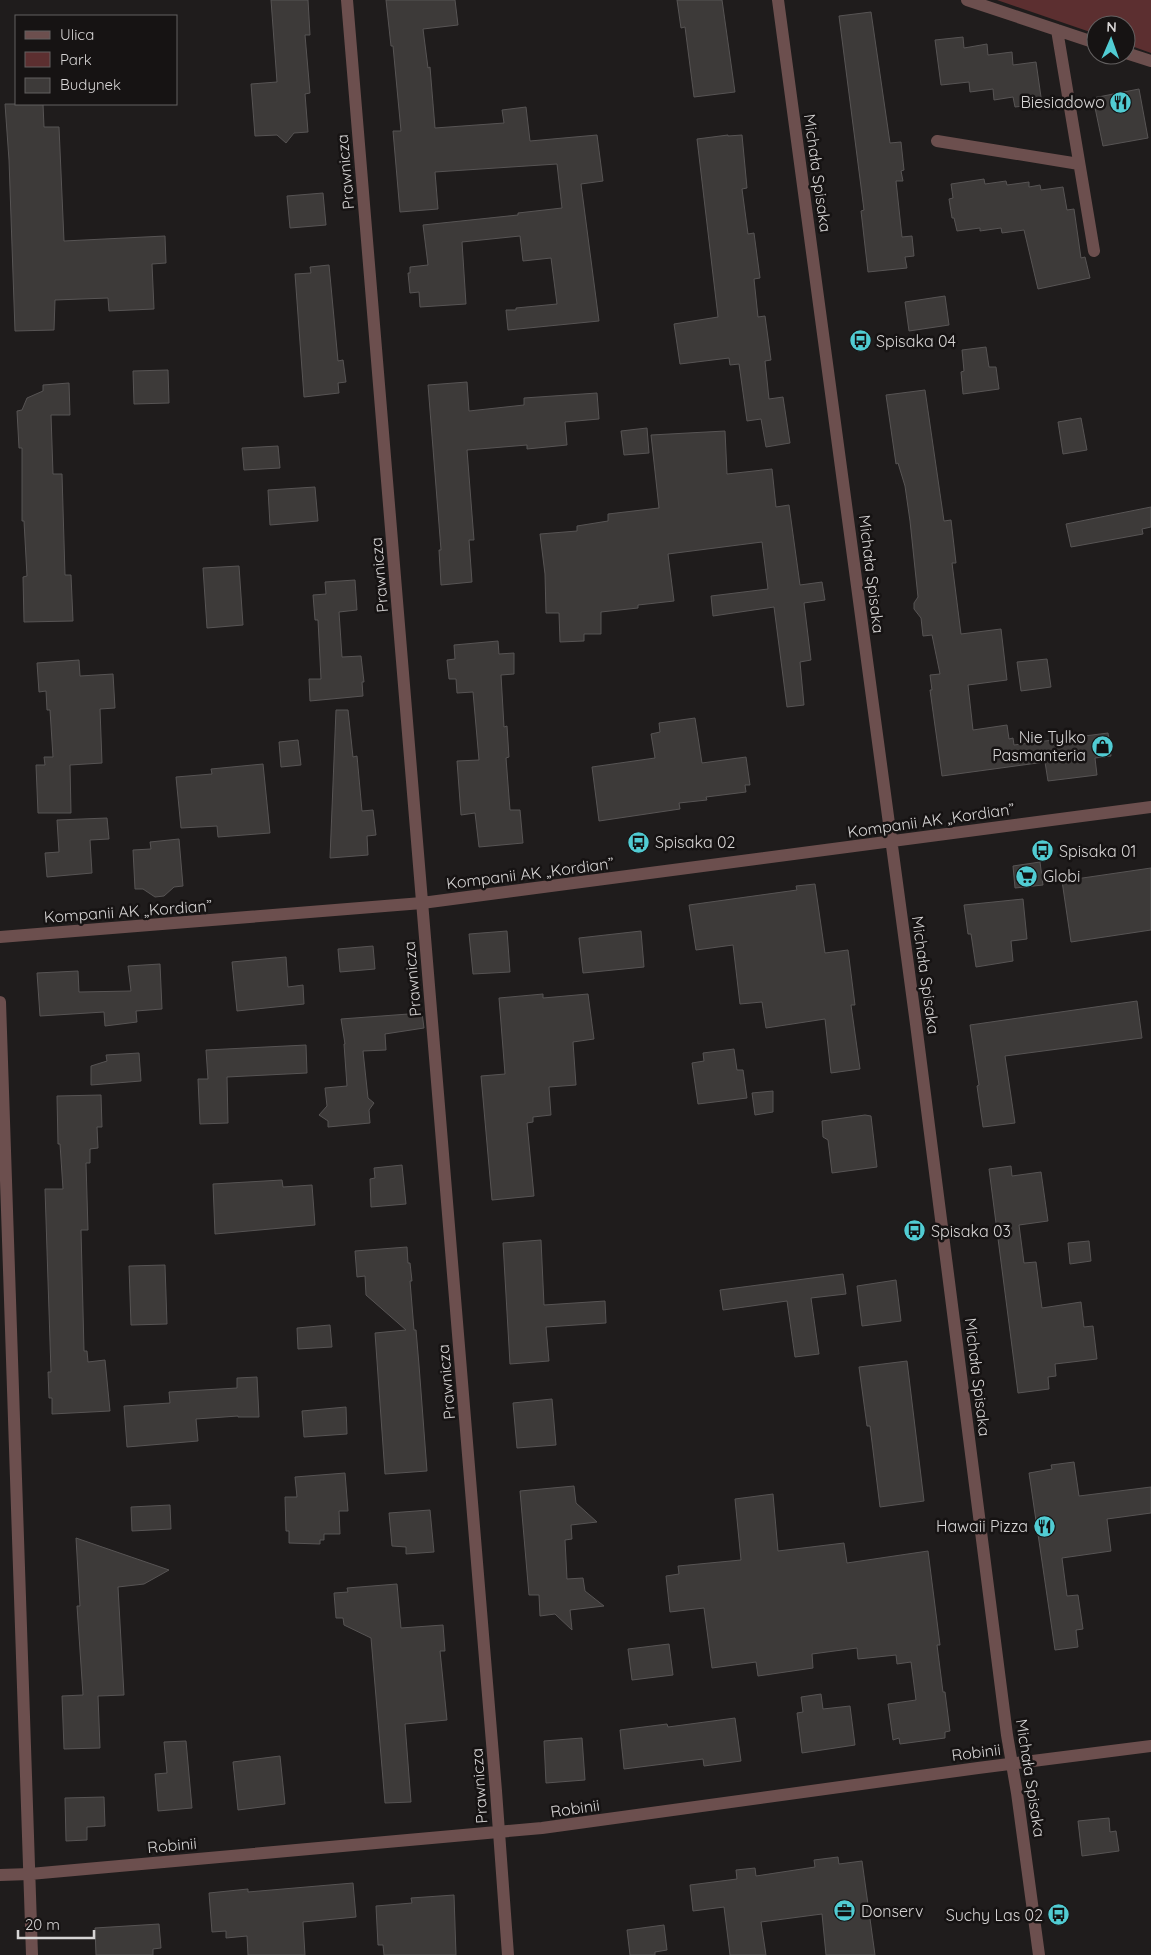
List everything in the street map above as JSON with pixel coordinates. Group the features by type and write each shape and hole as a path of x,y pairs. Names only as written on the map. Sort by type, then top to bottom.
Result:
{"street":[{"name":"Prawnicza","path":"347,0 508,1955"},
{"name":"Michała Spisaka","path":"778,0 892,842 1012,1764 1039,1955"},
{"path":"967,0 1086,40"},
{"path":"1057,30 1094,251"},
{"path":"1136,56 1151,61"},
{"path":"938,141 1080,164"},
{"name":"Kompanii AK „Kordian”","path":"0,938 422,903 1151,807"},
{"path":"0,1002 32,1955"},
{"name":"Robinii","path":"0,1875 30,1874 542,1828 1151,1746"}],"green space":[{"path":"997,0 1151,0 1151,53 1136,48 1136,15 1086,15 1086,31"}],"building":[{"path":"271,0 308,0 310,35 305,35 310,93 305,94 308,132 294,133 286,143 277,135 255,136 251,84 277,82"},
{"path":"386,0 455,0 458,25 423,29 428,68 430,67 435,128 504,123 502,110 526,107 530,141 597,135 603,181 581,184 599,321 508,330 506,310 557,304 551,258 523,261 520,236 462,242 466,304 420,307 419,292 410,293 408,273 410,273 410,267 428,265 423,225 518,215 518,213 562,208 557,164 435,172 438,209 400,212 393,131 401,131 393,46 391,46"},
{"path":"677,0 722,0 735,92 694,97 685,27 681,28"},
{"path":"871,12 890,143 901,142 904,170 901,171 903,181 896,181 902,237 912,236 914,256 905,257 907,268 868,272 861,211 864,210 839,16"},
{"path":"963,37 964,48 987,44 988,55 1012,52 1013,65 1036,62 1042,104 1015,107 1013,97 994,100 993,89 970,92 969,82 941,85 935,40"},
{"path":"1139,89 1148,138 1103,146 1093,98"},
{"path":"5,104 43,105 44,127 59,127 64,241 165,236 166,263 152,264 154,309 109,311 108,298 55,300 54,330 15,331 9,160"},
{"path":"742,135 747,188 742,189 748,234 754,233 760,278 754,279 758,317 765,316 771,360 765,361 769,399 783,397 790,443 766,447 761,419 747,421 739,364 730,365 729,358 680,364 674,324 718,317 697,139"},
{"path":"984,179 985,184 1006,181 1007,185 1029,182 1029,187 1040,185 1041,190 1063,187 1067,210 1074,209 1081,258 1085,257 1090,278 1038,289 1024,230 1002,233 1001,228 980,231 980,228 957,231 954,218 952,218 949,199 953,198 951,184"},
{"path":"323,193 326,225 290,228 287,196"},
{"path":"329,265 338,361 343,360 346,382 338,383 339,393 304,397 295,274 311,273 310,267"},
{"path":"945,296 949,325 909,331 905,302"},
{"path":"986,347 989,367 996,367 999,389 963,394 961,372 964,371 962,350"},
{"path":"168,370 169,403 134,404 133,371"},
{"path":"467,382 469,411 524,405 524,398 597,393 599,419 565,422 567,445 527,449 527,445 467,450 474,540 469,540 472,582 441,585 439,550 441,550 428,385"},
{"path":"69,383 70,415 51,415 53,474 62,474 65,575 71,575 73,621 24,622 23,577 27,576 24,521 22,521 22,448 19,448 17,411 22,410 27,398 43,391 43,385"},
{"path":"925,390 944,521 951,520 956,563 952,563 961,634 1001,629 1007,680 968,685 973,730 1007,725 1009,739 1013,738 1014,745 1108,733 1111,756 1095,758 1097,775 1048,781 1045,762 942,776 930,690 932,690 930,675 940,674 932,635 923,636 921,618 914,609 914,603 918,597 910,521 905,486 898,463 896,464 886,395"},
{"path":"1081,418 1087,450 1063,454 1058,422"},
{"path":"647,428 649,453 624,455 621,431"},
{"path":"725,431 727,474 772,469 776,507 789,505 800,585 822,582 825,600 804,603 811,660 800,662 804,705 787,707 774,607 713,616 711,596 768,589 762,542 668,554 674,601 638,605 638,608 601,612 601,634 584,634 584,641 560,642 559,613 546,613 545,574 540,534 577,531 577,526 608,521 608,514 659,508 651,435"},
{"path":"278,446 280,468 244,470 242,448"},
{"path":"315,487 318,521 270,525 268,490"},
{"path":"1151,507 1151,527 1142,529 1143,534 1071,547 1066,524"},
{"path":"239,566 243,625 207,628 203,568"},
{"path":"355,580 357,610 339,612 342,657 361,656 364,682 362,682 363,696 310,701 309,679 321,679 318,620 315,620 313,595 326,594 325,582"},
{"path":"498,641 499,654 514,653 514,674 501,675 504,727 507,726 509,757 506,758 510,810 520,810 523,843 479,847 475,813 461,815 457,761 479,760 473,692 457,693 456,679 449,679 447,660 455,659 454,645"},
{"path":"1047,659 1051,687 1021,691 1017,662"},
{"path":"79,660 80,676 113,674 115,708 100,709 102,763 70,765 71,813 38,813 36,765 45,765 44,757 53,757 50,710 47,710 46,691 39,692 37,663"},
{"path":"336,710 348,710 353,757 357,756 362,811 373,810 376,835 367,836 368,855 330,858"},
{"path":"695,718 702,763 746,757 750,785 745,785 746,792 706,797 707,800 679,803 680,809 599,821 592,767 655,758 651,734 660,732 659,723"},
{"path":"298,740 301,765 281,767 279,742"},
{"path":"263,764 270,833 218,837 217,826 181,828 176,777 212,774 211,769"},
{"path":"107,818 109,839 90,840 92,873 47,877 45,853 59,852 57,820"},
{"path":"179,839 183,886 174,887 164,896 155,897 143,889 135,889 133,850 151,849 150,842"},
{"path":"1040,862 1043,885 1015,888 1013,866"},
{"path":"1151,868 1151,930 1071,942 1062,881"},
{"path":"815,884 825,953 848,950 855,1005 851,1005 860,1069 831,1073 825,1019 766,1028 762,1002 740,1004 733,945 696,950 689,905 797,890 796,886"},
{"path":"1023,899 1027,939 1011,941 1013,961 976,967 971,934 968,934 964,905"},
{"path":"507,931 510,972 473,974 469,934"},
{"path":"641,931 644,967 583,973 579,938"},
{"path":"373,946 375,969 340,972 338,949"},
{"path":"286,957 288,987 303,985 304,1004 237,1011 232,962"},
{"path":"160,964 162,1009 136,1011 137,1022 105,1026 104,1012 40,1016 37,973 78,971 79,992 131,991 128,966"},
{"path":"543,994 543,998 588,994 594,1039 573,1042 576,1085 549,1087 551,1115 533,1117 533,1122 527,1123 534,1196 492,1200 481,1076 505,1074 499,998"},
{"path":"1137,1001 1142,1038 1005,1056 1015,1123 983,1127 970,1025"},
{"path":"422,1013 424,1028 385,1034 386,1050 363,1051 368,1098 374,1103 369,1110 370,1123 328,1127 328,1121 319,1115 327,1106 325,1088 347,1086 345,1044 341,1019"},
{"path":"306,1045 307,1073 227,1077 228,1123 200,1124 198,1079 208,1079 206,1050"},
{"path":"734,1049 737,1070 743,1070 747,1098 698,1104 692,1063 704,1061 703,1053"},
{"path":"139,1053 141,1081 91,1085 91,1066 107,1061 106,1055"},
{"path":"773,1091 773,1112 755,1115 752,1093"},
{"path":"101,1095 102,1127 97,1127 98,1148 90,1149 90,1163 86,1163 88,1230 81,1230 84,1351 87,1351 88,1362 105,1360 110,1411 52,1414 52,1398 49,1398 48,1372 51,1372 45,1189 63,1189 60,1144 58,1144 57,1096"},
{"path":"865,1115 871,1116 877,1167 832,1173 828,1140 823,1137 822,1121"},
{"path":"402,1165 406,1204 371,1207 370,1179 375,1178 374,1168"},
{"path":"1011,1166 1012,1176 1041,1172 1048,1221 1019,1225 1024,1263 1036,1262 1042,1308 1081,1302 1084,1327 1093,1326 1097,1359 1055,1364 1056,1376 1048,1377 1049,1389 1018,1393 989,1169"},
{"path":"282,1180 283,1187 312,1185 315,1225 215,1234 213,1184"},
{"path":"541,1240 544,1305 605,1301 606,1323 546,1327 549,1361 510,1364 503,1243"},
{"path":"1089,1241 1091,1261 1070,1264 1068,1243"},
{"path":"407,1247 412,1281 410,1281 414,1330 416,1330 427,1471 385,1474 375,1333 406,1330 366,1295 365,1276 357,1277 355,1251"},
{"path":"165,1265 167,1324 131,1325 129,1266"},
{"path":"843,1274 846,1294 811,1298 819,1354 795,1357 787,1301 723,1310 720,1290"},
{"path":"896,1280 901,1321 862,1326 857,1286"},
{"path":"330,1325 332,1347 298,1349 297,1328"},
{"path":"907,1361 924,1501 880,1507 870,1426 867,1426 859,1367"},
{"path":"257,1377 259,1417 238,1416 196,1419 198,1441 127,1447 124,1406 170,1403 169,1392 237,1388 237,1378"},
{"path":"552,1399 556,1445 517,1448 513,1403"},
{"path":"346,1407 347,1434 304,1437 302,1411"},
{"path":"1074,1462 1079,1496 1151,1487 1151,1513 1107,1519 1111,1551 1062,1558 1067,1596 1078,1595 1083,1629 1076,1630 1078,1647 1055,1650 1029,1473 1052,1469 1051,1465"},
{"path":"345,1473 348,1511 339,1511 340,1534 324,1534 324,1540 320,1540 320,1544 289,1543 289,1531 286,1531 285,1497 297,1497 295,1477"},
{"path":"574,1486 576,1503 597,1522 571,1525 572,1539 565,1540 567,1579 583,1578 585,1591 604,1606 570,1610 572,1630 555,1614 540,1616 539,1595 529,1595 520,1491"},
{"path":"773,1494 778,1551 844,1543 847,1563 928,1551 940,1645 937,1645 950,1731 945,1732 945,1738 900,1744 899,1738 893,1740 888,1704 916,1700 911,1662 897,1664 896,1655 858,1659 857,1648 812,1654 813,1668 758,1676 756,1662 712,1668 704,1608 670,1612 666,1576 679,1574 678,1566 741,1560 735,1499"},
{"path":"170,1505 171,1529 132,1531 131,1507"},
{"path":"430,1510 434,1552 406,1554 406,1547 392,1546 389,1513"},
{"path":"76,1538 169,1570 144,1584 118,1587 124,1695 98,1696 100,1748 64,1749 62,1696 83,1695 77,1606 80,1606"},
{"path":"397,1584 401,1628 443,1625 445,1651 440,1651 447,1720 405,1724 411,1802 385,1803 371,1638 344,1625 343,1618 336,1618 334,1593 348,1592 347,1588"},
{"path":"669,1644 673,1675 632,1680 628,1649"},
{"path":"821,1694 823,1709 850,1706 855,1745 802,1753 797,1713 803,1712 801,1697"},
{"path":"735,1718 741,1761 704,1766 703,1759 624,1769 620,1730 667,1724 668,1727"},
{"path":"582,1738 585,1780 546,1783 544,1741"},
{"path":"186,1741 192,1808 158,1811 155,1774 167,1773 164,1742"},
{"path":"280,1756 285,1804 238,1810 233,1762"},
{"path":"104,1797 105,1826 87,1827 87,1840 66,1841 65,1798"},
{"path":"1109,1818 1110,1832 1116,1831 1119,1851 1082,1856 1078,1821"},
{"path":"838,1857 839,1864 862,1861 875,1955 826,1955 822,1914 761,1922 766,1955 730,1955 724,1907 693,1911 690,1885 737,1879 736,1870 755,1868 756,1876 815,1867 814,1860"},
{"path":"353,1883 356,1917 303,1922 305,1955 248,1955 247,1936 226,1938 226,1931 212,1932 209,1893 248,1889 248,1892"},
{"path":"454,1895 456,1955 384,1955 383,1945 378,1945 376,1906 412,1903 411,1898"},
{"path":"159,1924 161,1948 153,1949 153,1955 96,1955 95,1928"},
{"path":"664,1925 667,1950 655,1952 655,1955 630,1955 627,1930"}],"place":[{"name":"Biesiadowo","path":"1121,102"},
{"name":"Spisaka 04","path":"860,341"},
{"name":"Nie Tylko Pasmanteria","path":"1102,746"},
{"name":"Spisaka 02","path":"639,842"},
{"name":"Spisaka 01","path":"1043,851"},
{"name":"Globi","path":"1027,876"},
{"name":"Spisaka 03","path":"915,1231"},
{"name":"Hawaii Pizza","path":"1044,1526"},
{"name":"Donserv","path":"845,1911"},
{"name":"Suchy Las 02","path":"1059,1915"}]}
